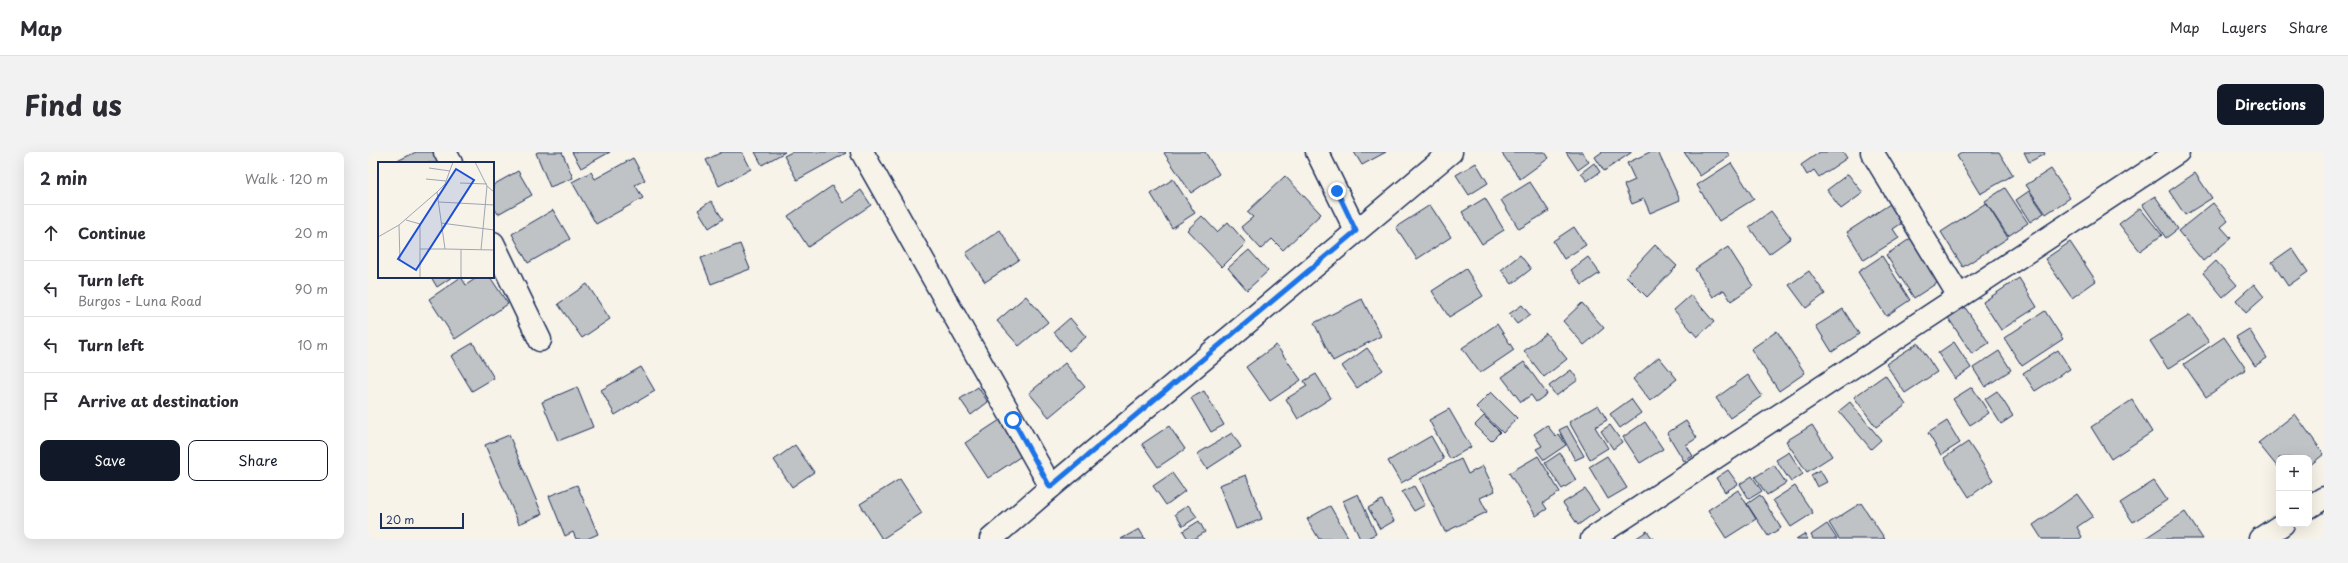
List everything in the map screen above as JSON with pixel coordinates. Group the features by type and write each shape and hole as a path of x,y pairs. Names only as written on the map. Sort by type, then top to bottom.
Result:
{"street":[{"path":"445,152 450,162"},
{"path":"862,152 1050,487"},
{"path":"1317,152 1356,231"},
{"path":"991,539 1050,487 1451,152"},
{"path":"1872,152 1959,296"},
{"path":"1592,539 2178,152"},
{"path":"494,245 540,340"},
{"path":"2312,505 2324,498"},
{"path":"2260,539 2278,527"}],"building":[{"path":"416,152 437,152 442,162 395,162"},
{"path":"562,152 573,178 550,187 536,153"},
{"path":"572,152 610,152 581,168"},
{"path":"722,152 742,152 751,169 719,186 706,160"},
{"path":"755,152 785,152 762,165"},
{"path":"792,152 846,153 797,180 784,156"},
{"path":"1205,152 1219,174 1191,193 1164,153"},
{"path":"1354,152 1386,152 1362,165"},
{"path":"1501,152 1545,152 1549,158 1520,179"},
{"path":"1566,152 1582,152 1589,162 1578,170"},
{"path":"1602,152 1632,152 1604,171 1595,157"},
{"path":"1650,152 1658,152 1680,200 1650,213 1644,199 1632,204 1624,185 1635,180 1627,163"},
{"path":"1684,152 1727,152 1730,156 1700,176"},
{"path":"1820,152 1843,152 1847,158 1819,177 1814,170 1807,175 1801,165"},
{"path":"1963,152 1999,152 2013,175 1980,194 1957,156"},
{"path":"2024,152 2044,152 2045,154 2029,162"},
{"path":"633,158 645,180 635,185 643,198 596,224 572,182 591,172 595,179"},
{"path":"1476,163 1488,183 1469,195 1456,175"},
{"path":"1594,163 1600,172 1587,181 1581,173"},
{"path":"1731,163 1754,199 1719,221 1697,185"},
{"path":"2051,169 2070,198 2046,214 2026,185"},
{"path":"518,171 532,195 498,214 494,208 494,184"},
{"path":"2195,173 2212,198 2185,215 2169,191"},
{"path":"1848,174 1863,193 1841,209 1827,190"},
{"path":"1285,176 1321,214 1283,250 1272,239 1261,249 1241,227 1253,217 1247,212"},
{"path":"1173,179 1195,213 1172,228 1151,194"},
{"path":"1530,182 1549,211 1519,229 1501,200"},
{"path":"832,186 843,203 861,190 871,205 808,247 788,216"},
{"path":"2005,188 2028,223 2008,236 1985,201"},
{"path":"2029,191 2044,213 2030,222 2016,200"},
{"path":"2155,196 2178,229 2166,238 2142,204"},
{"path":"1485,198 1504,230 1482,244 1462,212"},
{"path":"711,201 723,219 709,228 698,210"},
{"path":"1986,203 2008,238 1963,267 1941,232"},
{"path":"2213,203 2228,221 2221,227 2231,238 2203,261 2178,231"},
{"path":"1890,204 1902,223 1893,229 1899,238 1864,260 1847,232"},
{"path":"1430,205 1451,237 1417,259 1396,227"},
{"path":"2140,208 2162,235 2140,251 2119,224"},
{"path":"553,210 570,239 528,263 512,234"},
{"path":"1771,211 1791,238 1769,254 1749,227"},
{"path":"1202,216 1217,232 1228,222 1246,243 1222,267 1187,230"},
{"path":"1574,227 1586,245 1564,259 1553,241"},
{"path":"1000,230 1019,260 985,282 966,253"},
{"path":"1914,236 1943,279 1914,298 1886,255"},
{"path":"2070,242 2096,281 2072,298 2045,259"},
{"path":"740,244 750,269 711,284 701,258"},
{"path":"1655,245 1677,266 1647,297 1626,276"},
{"path":"1728,247 1753,286 1731,301 1724,290 1713,297 1695,269"},
{"path":"2292,248 2308,272 2288,286 2272,262"},
{"path":"1249,250 1268,271 1247,290 1228,268"},
{"path":"1520,255 1531,269 1512,284 1501,270"},
{"path":"1882,256 1910,300 1886,316 1858,272"},
{"path":"1588,257 1600,273 1582,285 1571,270"},
{"path":"2216,261 2237,285 2223,297 2203,273"},
{"path":"1466,269 1483,296 1449,317 1432,291"},
{"path":"1809,271 1825,294 1806,308 1789,285"},
{"path":"432,278 450,278 437,287"},
{"path":"460,278 462,278 466,285 476,278 491,278 508,304 455,339 429,299"},
{"path":"2019,278 2037,307 2001,330 1983,302"},
{"path":"587,284 610,319 582,338 558,304"},
{"path":"2254,284 2264,297 2246,313 2236,300"},
{"path":"1691,295 1714,322 1697,337 1674,310"},
{"path":"1026,296 1048,322 1019,346 997,321"},
{"path":"1362,299 1381,336 1333,361 1314,323"},
{"path":"1582,303 1604,328 1584,345 1563,321"},
{"path":"1522,305 1530,315 1517,324 1509,314"},
{"path":"1964,306 1989,343 1972,354 1947,316"},
{"path":"1843,309 1859,334 1832,352 1816,326"},
{"path":"2045,311 2063,339 2022,366 2004,338"},
{"path":"2190,315 2209,342 2168,369 2150,341"},
{"path":"1070,318 1086,337 1069,351 1054,332"},
{"path":"1497,324 1514,350 1480,373 1462,348"},
{"path":"2249,329 2267,358 2255,366 2236,337"},
{"path":"1777,331 1805,373 1779,391 1751,349"},
{"path":"1546,333 1567,359 1544,377 1524,351"},
{"path":"2224,337 2246,369 2206,397 2184,364"},
{"path":"1954,342 1971,368 1955,379 1938,353"},
{"path":"473,343 494,378 472,391 451,356"},
{"path":"1918,343 1937,372 1905,393 1886,364"},
{"path":"1276,345 1301,380 1270,401 1246,367"},
{"path":"1367,348 1383,370 1357,388 1342,366"},
{"path":"2058,350 2070,369 2035,391 2023,373"},
{"path":"1999,351 2011,370 1985,387 1973,368"},
{"path":"1659,357 1677,379 1650,401 1633,379"},
{"path":"1524,362 1547,394 1536,402 1531,395 1521,402 1502,377"},
{"path":"1065,363 1085,387 1049,417 1029,393"},
{"path":"641,367 655,391 615,415 601,390"},
{"path":"1571,370 1578,380 1556,396 1549,386"},
{"path":"1316,374 1331,398 1298,419 1286,399 1307,386 1304,381"},
{"path":"1748,375 1762,396 1730,418 1716,398"},
{"path":"1885,375 1906,405 1876,427 1854,397"},
{"path":"577,387 593,427 558,441 542,402"},
{"path":"978,387 988,402 971,415 960,399"},
{"path":"1972,387 1989,413 1970,425 1953,399"},
{"path":"1204,391 1224,425 1211,432 1191,398"},
{"path":"1997,391 2013,416 2001,424 1985,399"},
{"path":"1491,392 1517,418 1503,433 1476,407"},
{"path":"1631,399 1641,413 1620,428 1610,414"},
{"path":"2132,400 2152,432 2111,459 2091,427"},
{"path":"1850,402 1881,440 1871,449 1839,411"},
{"path":"1598,405 1607,420 1595,427 1608,448 1590,459 1569,422"},
{"path":"1449,409 1471,447 1450,459 1429,420"},
{"path":"2295,414 2324,454 2312,464 2312,455 2276,455 2276,465 2258,443"},
{"path":"1484,416 1500,432 1491,441 1475,425"},
{"path":"1003,418 1026,453 988,478 965,443"},
{"path":"1686,421 1697,438 1686,445 1693,456 1684,461 1667,433"},
{"path":"1947,421 1960,443 1941,455 1928,433"},
{"path":"1645,422 1663,449 1640,463 1623,437"},
{"path":"1547,425 1556,437 1559,434 1566,445 1544,460 1536,449 1542,446 1534,434"},
{"path":"1610,425 1622,442 1613,449 1601,431"},
{"path":"1812,425 1832,456 1807,472 1786,441"},
{"path":"1169,426 1185,449 1158,467 1142,444"},
{"path":"1567,426 1584,456 1575,460 1559,430"},
{"path":"1232,433 1241,447 1207,469 1197,454"},
{"path":"509,435 542,514 519,524 485,445"},
{"path":"1431,436 1444,459 1401,483 1388,461"},
{"path":"1968,442 1993,480 1969,497 1944,458"},
{"path":"795,445 814,472 792,487 774,460"},
{"path":"1789,452 1803,474 1791,482 1776,460"},
{"path":"1560,453 1576,480 1562,489 1545,463"},
{"path":"1538,456 1560,492 1543,503 1547,509 1536,516 1509,473"},
{"path":"1607,456 1627,488 1608,499 1589,467"},
{"path":"1461,459 1468,474 1483,466 1495,491 1480,498 1487,512 1445,532 1420,479"},
{"path":"1774,465 1786,483 1767,495 1755,477"},
{"path":"1728,470 1738,484 1725,492 1716,478"},
{"path":"1820,470 1827,482 1817,487 1811,475"},
{"path":"1172,473 1185,491 1166,505 1153,486"},
{"path":"1246,475 1262,519 1236,529 1219,485"},
{"path":"1752,476 1762,491 1749,499 1740,484"},
{"path":"900,479 922,513 882,539 860,504"},
{"path":"2154,481 2167,500 2133,522 2120,503"},
{"path":"577,485 598,534 587,539 576,539 573,532 565,536 549,496"},
{"path":"1414,486 1425,505 1414,511 1402,492"},
{"path":"1795,486 1813,513 1791,527 1773,500"},
{"path":"1585,489 1599,510 1578,525 1563,503"},
{"path":"1738,490 1756,519 1726,538 1708,510"},
{"path":"1358,494 1376,534 1365,539 1360,539 1343,501"},
{"path":"2077,494 2093,516 2077,527 2082,537 2079,539 2042,539 2033,525"},
{"path":"1760,495 1781,528 1768,536 1747,504"},
{"path":"1382,500 1394,521 1380,529 1368,508"},
{"path":"1861,503 1885,539 1839,539 1829,523"},
{"path":"1188,505 1197,517 1183,526 1175,514"},
{"path":"1330,506 1348,537 1345,539 1319,539 1307,519"},
{"path":"2185,512 2203,539 2144,539"},
{"path":"1199,521 1205,532 1194,539 1188,539 1183,531"},
{"path":"1827,524 1837,539 1813,539 1811,535"},
{"path":"1139,529 1145,539 1121,539"},
{"path":"1647,531 1653,539 1635,539"},
{"path":"1804,534 1808,539 1796,539"}],"route":[{"path":"1013,420 1050,487 1356,231 1337,191"}]}
